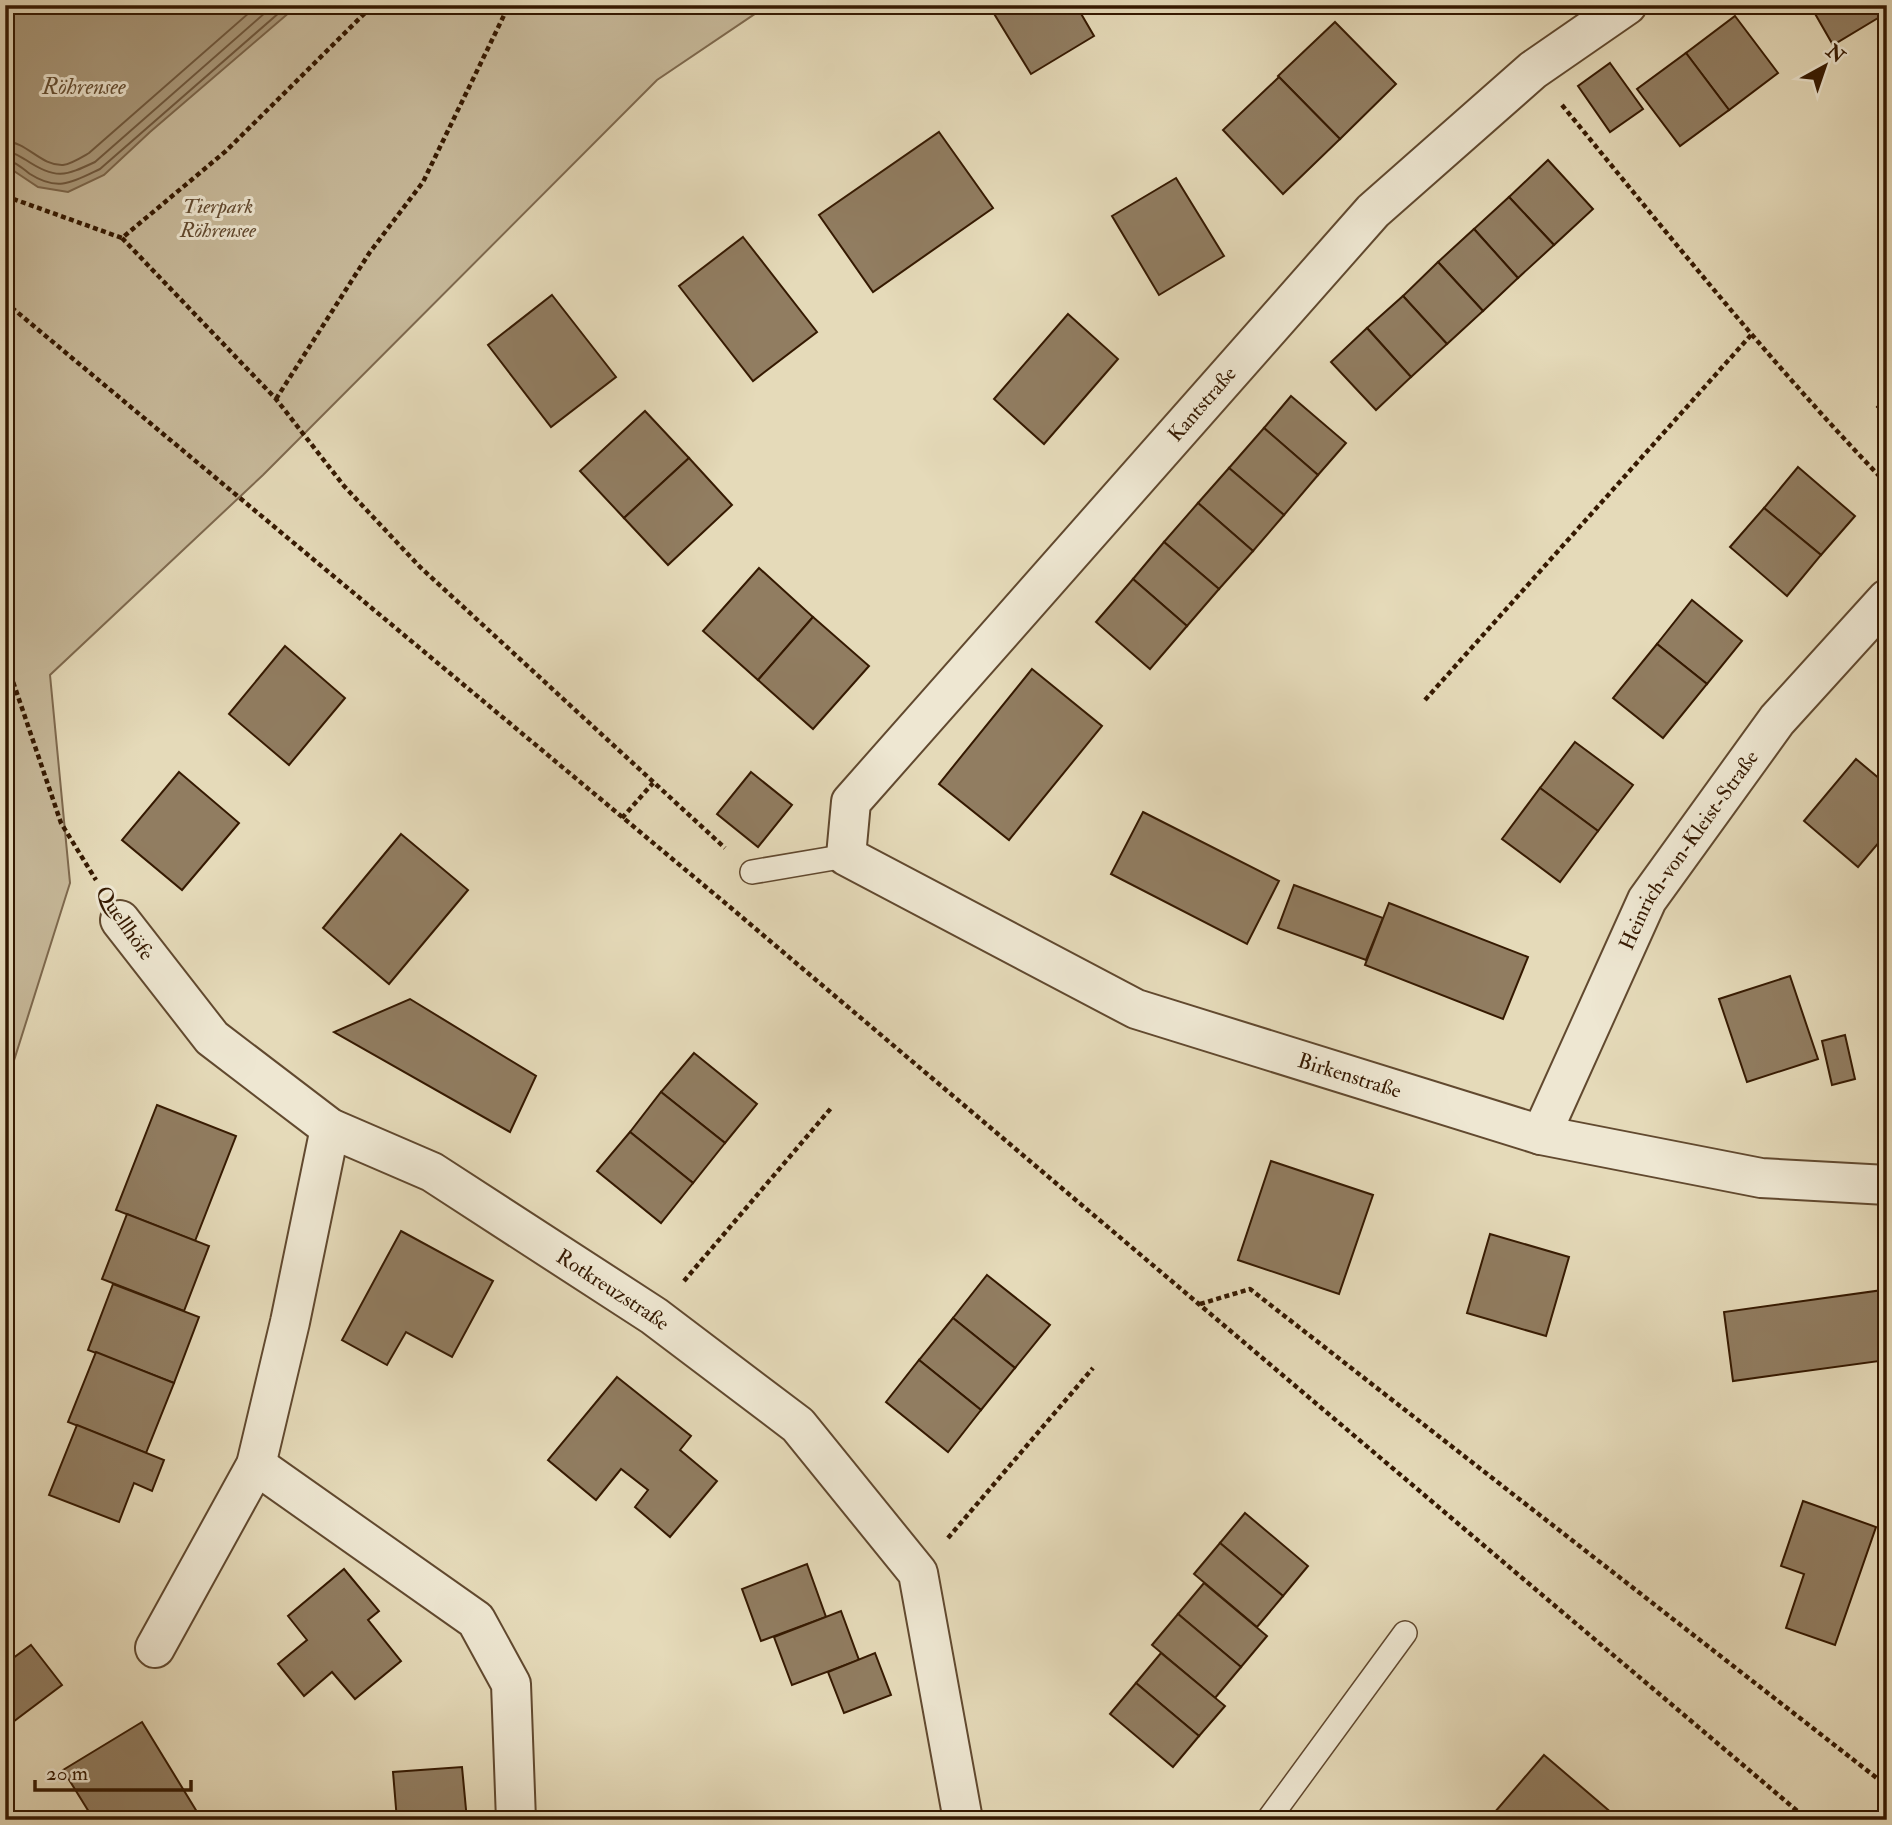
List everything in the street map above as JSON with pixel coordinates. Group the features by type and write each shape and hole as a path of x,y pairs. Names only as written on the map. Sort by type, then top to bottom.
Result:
{"street":[{"name":"Kantstraße","path":"846,856 851,802 1373,211 1533,70 1627,5"},
{"name":"Heinrich-von-Kleist-Straße","path":"1541,1135 1647,900 1777,720 1887,599"},
{"name":"Birkenstraße","path":"846,856 1136,1009 1541,1135 1761,1178 1887,1185"},
{"name":"Quellhöfe","path":"120,920 212,1038 330,1128"},
{"name":"Rotkreuzstraße","path":"330,1128 432,1172 654,1316 798,1425 918,1573 963,1820"},
{"path":"155,1648 256,1465 290,1322 330,1128"},
{"path":"256,1465 476,1620 510,1684 516,1820"}],"lane":[{"path":"752,872 846,856"},
{"path":"1268,1820 1405,1633"}],"path":[{"path":"122,238 226,151 373,5"},
{"path":"276,399 370,252 423,181 509,5"},
{"path":"1533,70 1751,335 1887,484"},
{"path":"5,205 7,198 122,238 276,399 344,486 420,567 752,872"},
{"path":"5,302 622,818 1808,1820"},
{"path":"1425,700 1751,335"},
{"name":"Quellhöfe","path":"5,658 61,823 120,920"},
{"path":"622,818 653,783"},
{"path":"654,1316 832,1107"},
{"path":"1199,1305 1250,1289 1887,1786"},
{"path":"918,1573 1093,1368"}],"green space":[{"name":"Tierpark Röhrensee","path":"5,5 768,5 657,80 263,475 50,675 70,883 5,1089"}],"water":[{"name":"Röhrensee","path":"5,5 298,5 104,175 68,192 38,187 5,165"}],"building":[{"path":"1004,5 1076,5 1094,36 1031,74 993,12"},
{"path":"1810,5 1877,5 1883,15 1833,45"},
{"path":"1735,16 1778,73 1729,110 1686,53"},
{"path":"1335,22 1396,84 1340,139 1278,76"},
{"path":"1686,53 1729,110 1680,146 1637,89"},
{"path":"1610,63 1643,109 1610,132 1578,86"},
{"path":"1279,77 1340,139 1283,194 1223,130"},
{"path":"939,132 993,208 873,292 819,215"},
{"path":"1548,160 1593,209 1554,245 1509,197"},
{"path":"1176,178 1224,256 1159,295 1112,216"},
{"path":"1509,197 1554,245 1518,278 1474,229"},
{"path":"1474,229 1518,278 1483,311 1438,262"},
{"path":"743,237 817,332 753,381 679,286"},
{"path":"1438,262 1483,311 1447,344 1403,296"},
{"path":"552,295 616,377 551,427 488,345"},
{"path":"1403,296 1447,344 1411,377 1367,328"},
{"path":"1068,314 1118,359 1044,444 994,399"},
{"path":"1367,328 1411,377 1376,410 1331,362"},
{"path":"1291,396 1346,443 1318,475 1264,428"},
{"path":"1887,396 1887,416 1877,407"},
{"path":"645,411 689,458 624,518 580,471"},
{"path":"1264,428 1318,475 1284,515 1229,468"},
{"path":"689,458 732,505 668,565 624,518"},
{"path":"1798,467 1855,516 1821,555 1764,508"},
{"path":"1229,468 1284,515 1253,551 1198,503"},
{"path":"1198,503 1253,551 1219,589 1164,542"},
{"path":"1764,508 1821,555 1787,596 1730,547"},
{"path":"1164,542 1219,589 1187,626 1133,579"},
{"path":"759,568 813,617 758,680 703,631"},
{"path":"1133,579 1187,626 1150,669 1096,622"},
{"path":"1692,600 1742,641 1707,684 1657,644"},
{"path":"813,617 869,666 813,729 758,680"},
{"path":"1657,644 1707,684 1663,738 1613,698"},
{"path":"285,646 345,698 289,765 229,714"},
{"path":"1032,669 1102,726 1009,840 939,784"},
{"path":"1575,742 1633,785 1598,831 1540,788"},
{"path":"1856,759 1887,785 1887,833 1858,867 1804,821"},
{"path":"179,772 239,823 182,890 122,840"},
{"path":"751,772 792,805 758,847 717,814"},
{"path":"1540,788 1598,831 1560,882 1502,839"},
{"path":"1143,812 1279,881 1247,944 1111,874"},
{"path":"401,834 468,890 389,984 323,928"},
{"path":"1294,885 1383,918 1366,960 1278,928"},
{"path":"1389,903 1528,957 1503,1019 1365,965"},
{"path":"1790,976 1818,1059 1747,1082 1719,999"},
{"path":"410,999 536,1076 510,1132 334,1032"},
{"path":"1845,1035 1855,1079 1832,1085 1822,1041"},
{"path":"694,1053 757,1104 725,1143 661,1092"},
{"path":"661,1092 725,1143 693,1183 630,1132"},
{"path":"157,1105 236,1136 195,1241 116,1210"},
{"path":"630,1132 693,1183 661,1223 597,1171"},
{"path":"1271,1161 1373,1195 1339,1294 1238,1260"},
{"path":"127,1214 209,1246 184,1311 102,1279"},
{"path":"401,1231 493,1281 452,1357 406,1332 387,1365 342,1340"},
{"path":"1490,1234 1569,1257 1546,1336 1467,1313"},
{"path":"987,1275 1050,1325 1015,1368 953,1318"},
{"path":"113,1284 199,1317 174,1383 88,1350"},
{"path":"1883,1290 1887,1317 1887,1360 1733,1381 1724,1312"},
{"path":"953,1318 1015,1368 981,1410 919,1360"},
{"path":"96,1352 174,1383 146,1453 68,1422"},
{"path":"919,1360 981,1410 948,1452 886,1402"},
{"path":"617,1377 691,1436 680,1450 717,1481 670,1537 635,1507 648,1490 621,1469 596,1500 548,1460"},
{"path":"77,1425 164,1460 152,1491 134,1483 119,1522 49,1495"},
{"path":"1803,1501 1876,1527 1835,1645 1786,1628 1804,1574 1781,1566"},
{"path":"1245,1513 1308,1566 1283,1596 1220,1543"},
{"path":"1220,1543 1283,1596 1257,1627 1194,1574"},
{"path":"807,1564 826,1617 761,1641 742,1589"},
{"path":"344,1569 379,1611 368,1620 401,1661 355,1699 332,1672 304,1696 278,1664 307,1640 288,1616"},
{"path":"1204,1583 1267,1636 1241,1667 1178,1614"},
{"path":"841,1611 859,1660 792,1685 774,1637"},
{"path":"1178,1614 1241,1667 1215,1698 1152,1645"},
{"path":"31,1645 62,1685 5,1728 5,1664"},
{"path":"875,1653 891,1695 844,1713 828,1672"},
{"path":"1161,1653 1225,1706 1199,1736 1136,1683"},
{"path":"1136,1683 1199,1736 1173,1767 1110,1714"},
{"path":"142,1722 202,1820 94,1820 63,1770"},
{"path":"1544,1755 1620,1820 1488,1820"},
{"path":"462,1767 467,1820 397,1820 393,1772"}]}
